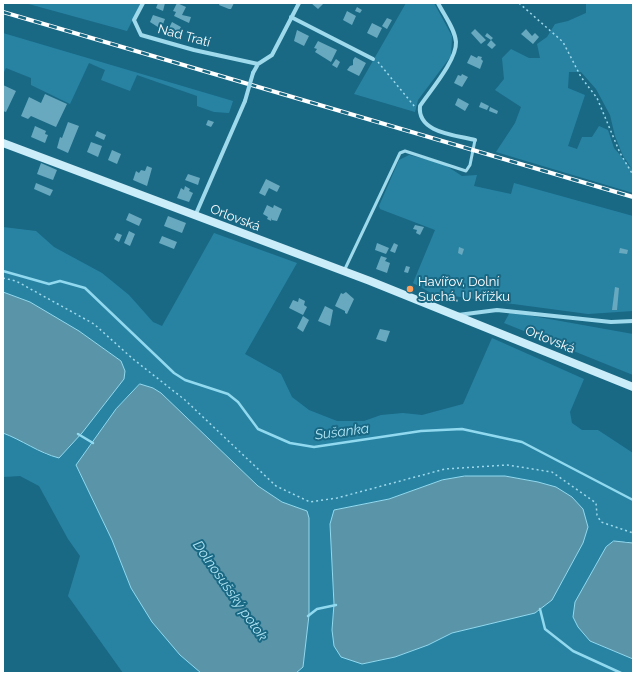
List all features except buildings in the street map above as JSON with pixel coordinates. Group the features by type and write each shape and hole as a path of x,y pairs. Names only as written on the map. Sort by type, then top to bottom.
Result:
{"main road":[{"name":"Orlovská","path":"3,143 458,315 633,387"}],"street":[{"name":"Nad Tratí","path":"143,3 134,20 140,35 194,50 258,64"},
{"path":"195,216 245,101 253,73 258,64 272,55 299,3"},
{"path":"438,3 454,33 456,43 454,54 420,106 419,112 424,123 435,129 475,140"},
{"path":"291,17 373,59"},
{"name":"Orlovská","path":"458,315 497,310 611,322 633,321"}],"lane":[{"path":"343,271 400,153 405,151 466,171 470,165 475,140"}],"path":[{"path":"519,3 563,42 581,77 597,98 620,153 633,175"},
{"path":"373,59 419,112"},
{"path":"3,278 16,281 94,324 133,359 186,400 276,486 310,502 337,498 445,469 507,465 552,472 596,503 597,516 601,522 633,533"}],"shaded area":[{"path":"25,3 141,3 127,31"},
{"path":"406,3 434,3 452,36 451,56 418,100 415,112 354,94"},
{"path":"586,3 633,3 633,170 633,193 496,152 515,123 521,107 495,90 504,79 502,58 511,49 529,58 540,58 537,44 547,37 555,24 568,21 586,13","holes":["569,72 581,72 596,89 610,115 615,136 623,156 633,170 614,148 608,130 599,126 592,137 582,137 577,149 568,146 585,95 568,88"]},
{"path":"3,33 233,101 229,113 214,112 197,106 197,96 137,75 130,91 101,80 105,70 89,63 70,104 31,85 31,78 6,68 3,74"},
{"path":"409,155 442,163 462,176 477,175 474,186 511,194 514,183 633,216 633,311 588,314 431,293 413,283 435,230 380,209 379,206 399,160"},
{"path":"3,227 36,231 54,247 102,273 129,295 153,322 162,326 214,233 297,263 245,354 281,374 292,397 309,410 337,421 364,421 381,415 403,413 422,415 463,404 492,338 584,379 570,412 572,423 582,430 598,430 633,453 633,543 625,541 590,641 633,659 633,673 296,673 303,667 309,615 309,518 307,511 282,502 258,486 161,393 140,384 116,409 76,465 112,540 131,588 180,655 201,673 123,673 68,596 80,556 68,539 39,486 20,476 3,477 3,433 18,439 47,455 121,361 64,322 19,298 3,292","holes":["505,476 548,485 572,497 540,611 452,633 428,645 395,657 362,664 332,630 334,604 330,524 351,507 389,499 442,480"]},
{"path":"510,312 633,334 633,375 504,323"}],"water":[{"path":"3,292 30,302 79,331 121,361 125,371 124,379 82,433 59,458 44,453 3,433"},
{"path":"140,384 153,388 161,393 258,486 282,502 307,511 309,518 309,615 303,667 296,673 201,673 180,655 152,622 131,588 112,540 76,465 116,409"},
{"path":"465,476 505,476 556,487 572,497 583,509 588,527 583,543 552,600 535,613 452,633 428,645 395,657 362,664 341,657 334,646 332,630 334,604 330,524 334,510 389,499 442,480"},
{"path":"614,541 633,543 633,659 590,641 578,627 573,617 575,602 606,547"}],"waterway":[{"name":"Sušanka","path":"3,271 49,284 60,281 85,288 174,373 185,380 228,394 238,402 258,429 290,443 314,447 421,431 462,429 522,442 633,500"},
{"name":"Dolnosušský potok","path":"78,434 93,443"},
{"name":"Dolnosušský potok","path":"308,616 317,609 336,605"},
{"name":"Dolnosušský potok","path":"540,609 545,629 573,651 621,673"}],"railway":[{"path":"3,12 633,197"}],"place":[{"name":"Havířov, Dolní Suchá, U křížku","path":"410,289"}]}
